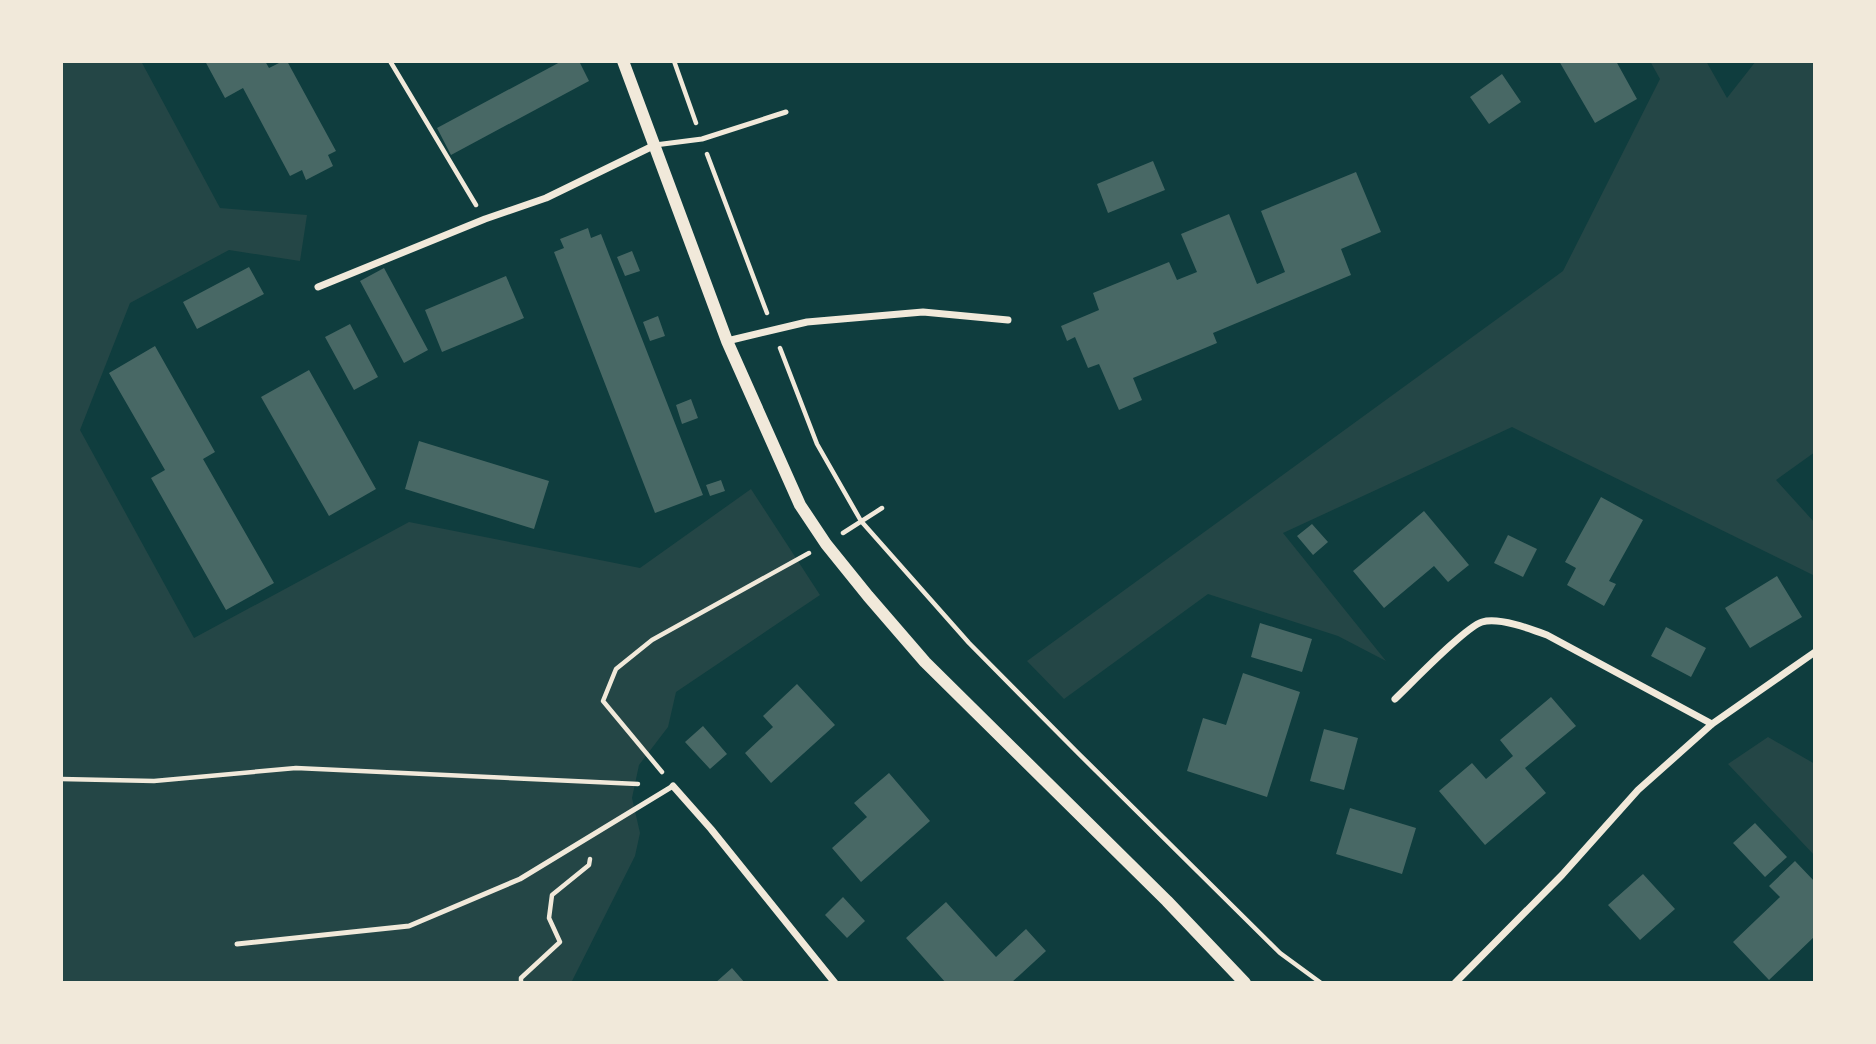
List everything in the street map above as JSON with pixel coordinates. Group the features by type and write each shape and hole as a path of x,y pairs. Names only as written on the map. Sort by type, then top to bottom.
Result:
{"street":[{"path":"623,61 727,341 800,505 826,544 925,662 1158,891 1245,983"},
{"path":"318,287 485,219 546,198 654,145"},
{"path":"727,341 807,322 923,312 1008,320"},
{"path":"1395,699 1460,637 1482,622 1517,623 1547,635 1712,724"},
{"path":"1455,983 1562,875 1638,790 1712,724 1815,652"},
{"path":"673,786 835,983"}],"lane":[{"path":"654,145 702,139 786,112"},
{"path":"237,944 409,926 520,879 673,786"}],"path":[{"path":"390,61 485,219"},
{"path":"674,61 817,444 861,521 969,643 1076,752 1280,953 1318,982"},
{"path":"673,786 603,701 616,668 652,640 826,544 882,508"},
{"path":"61,779 153,781 296,768 673,786"},
{"path":"521,983 521,978 560,942 549,918 552,895 589,865 596,834"}],"shaded area":[{"path":"61,61 141,61 220,208 307,215 300,261 229,250 130,303 80,430 194,638 409,522 640,568 751,489 820,595 676,692 668,727 639,765 632,798 640,833 635,856 571,983 61,983"},
{"path":"1650,61 1706,61 1727,98 1756,61 1815,61 1815,452 1776,480 1815,523 1815,576 1512,427 1283,533 1386,661 1338,636 1208,594 1064,699 1027,661 1563,271 1660,79"},
{"path":"1768,737 1815,764 1815,856 1728,764"}],"building":[{"path":"205,61 265,61 269,68 287,61 336,151 328,155 333,166 306,180 302,170 290,176 243,88 225,98"},
{"path":"562,61 579,61 589,81 451,155 437,128"},
{"path":"1559,61 1616,61 1637,99 1595,123"},
{"path":"1502,74 1521,102 1489,124 1470,97"},
{"path":"1153,161 1165,190 1108,213 1097,184"},
{"path":"1356,172 1381,232 1341,249 1351,275 1213,333 1217,343 1133,378 1142,400 1119,410 1099,364 1088,368 1075,337 1067,341 1061,326 1099,310 1093,293 1169,262 1177,280 1197,272 1181,234 1229,214 1257,284 1285,272 1261,211"},
{"path":"588,228 591,238 601,234 703,495 655,513 554,252 564,248 560,239"},
{"path":"632,251 640,271 625,276 617,257"},
{"path":"249,267 264,294 197,329 183,302"},
{"path":"384,268 428,350 404,363 360,281"},
{"path":"506,276 524,318 442,352 425,310"},
{"path":"658,316 665,336 650,341 643,322"},
{"path":"350,324 378,377 354,390 325,337"},
{"path":"155,346 215,452 203,459 274,583 226,610 151,478 165,470 109,373"},
{"path":"309,370 376,489 329,516 261,397"},
{"path":"691,399 698,418 682,424 676,405"},
{"path":"419,441 549,481 534,529 405,489"},
{"path":"721,480 725,491 710,496 706,485"},
{"path":"1601,497 1643,520 1609,581 1616,584 1604,606 1567,585 1576,568 1565,562"},
{"path":"1424,511 1469,565 1448,582 1434,566 1384,608 1353,571"},
{"path":"1312,524 1328,542 1313,555 1297,536"},
{"path":"1508,535 1537,549 1523,577 1494,563"},
{"path":"1777,576 1802,617 1750,648 1725,608"},
{"path":"1260,623 1312,639 1302,672 1251,657"},
{"path":"1666,627 1706,648 1691,677 1651,656"},
{"path":"1243,673 1300,692 1267,797 1187,771 1203,718 1226,725"},
{"path":"797,684 835,725 771,783 745,753 773,727 763,716"},
{"path":"1551,697 1576,726 1525,768 1546,793 1485,845 1439,791 1472,763 1486,779 1513,756 1500,740"},
{"path":"703,726 727,754 710,769 685,742"},
{"path":"1324,729 1358,738 1344,790 1310,781"},
{"path":"889,773 930,821 861,882 832,848 867,817 854,803"},
{"path":"1350,808 1416,828 1402,874 1336,854"},
{"path":"1755,823 1787,857 1765,877 1733,843"},
{"path":"1795,861 1815,882 1815,936 1769,980 1733,942 1780,897 1769,886"},
{"path":"1643,874 1675,909 1640,940 1608,905"},
{"path":"843,897 865,921 847,938 825,915"},
{"path":"946,902 996,957 1026,929 1046,951 1011,983 946,983 906,938"},
{"path":"732,968 745,983 715,983"}]}
